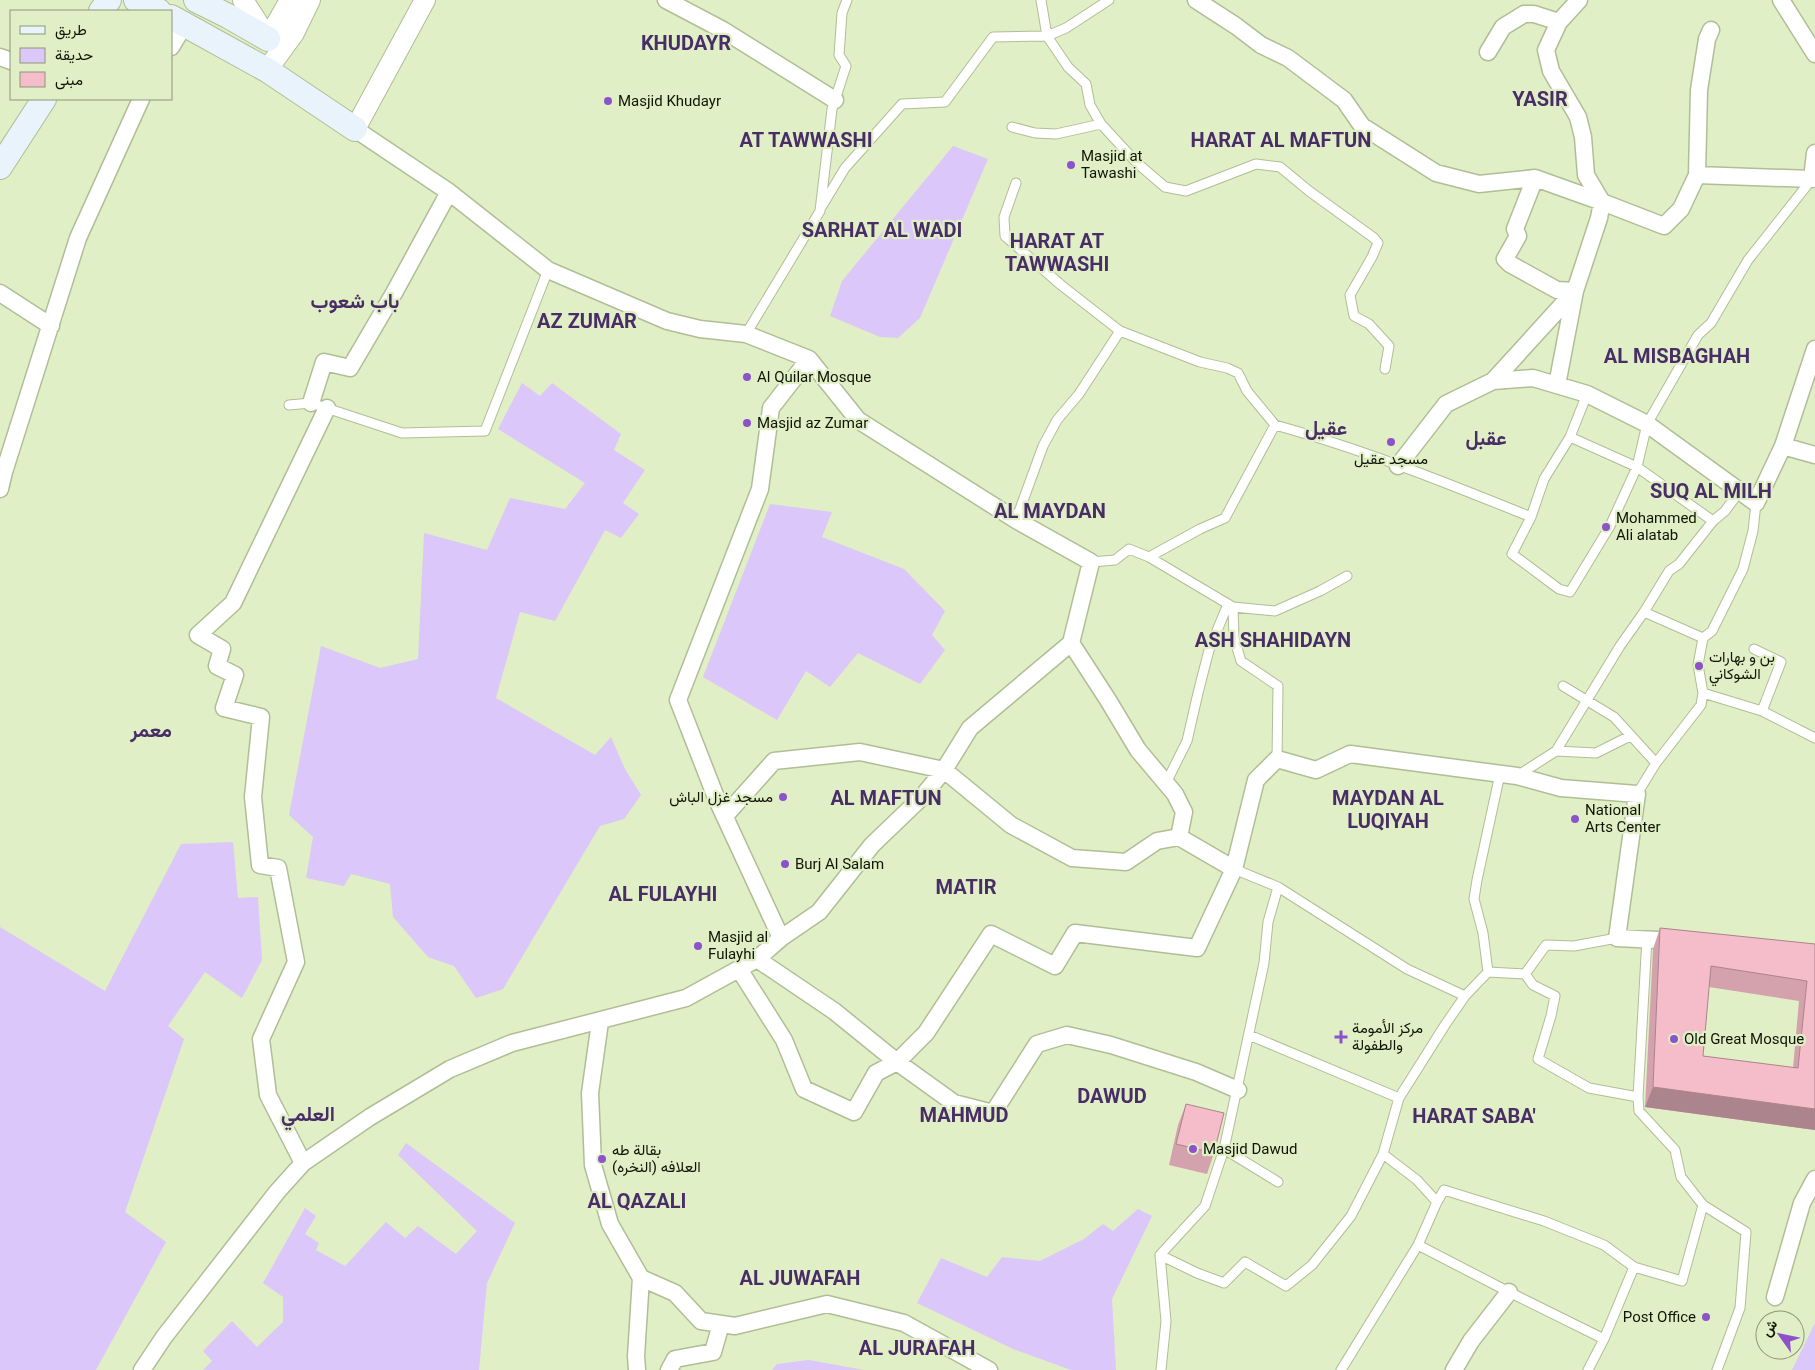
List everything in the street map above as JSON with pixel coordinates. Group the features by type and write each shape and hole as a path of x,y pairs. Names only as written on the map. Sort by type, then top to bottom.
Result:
{"main road":[{"path":"136,0 157,10"},
{"path":"196,0 268,39"},
{"path":"178,20 267,70 355,129"},
{"path":"0,167 43,100"}],"street":[{"path":"243,0 268,39 290,0"},
{"path":"267,70 294,33 310,0"},
{"path":"142,1370 164,1337 277,1192 303,1163 370,1117 450,1069 512,1043 600,1022 686,998 757,959 781,938 819,912 872,845 922,797 944,770 970,728 1071,643 1091,562 1016,520 858,420 809,359 746,334 666,322 548,270 449,192 355,129 425,0"},
{"path":"666,0 723,30 835,100"},
{"path":"1196,0 1261,45 1288,58 1344,100 1362,126 1436,173 1479,184 1535,178 1664,226 1681,209 1697,175 1699,90 1707,39 1712,30"},
{"path":"1781,0 1815,54"},
{"path":"1488,52 1502,27 1524,14 1568,8"},
{"path":"1557,385 1575,291 1600,218 1602,202 1586,175 1583,137 1578,116 1551,71 1546,50 1568,8"},
{"path":"172,43 178,20"},
{"path":"0,489 78,238 141,100"},
{"path":"1697,175 1813,180 1815,153"},
{"path":"1535,178 1515,229 1518,236 1505,259 1510,264 1557,290 1575,291"},
{"path":"311,403 324,362 350,368 394,293 449,192"},
{"path":"1493,382 1575,291"},
{"path":"0,292 51,326"},
{"path":"1398,466 1446,404 1493,382 1533,378 1587,394 1647,424 1756,503 1782,446 1815,349"},
{"path":"781,938 724,816 678,700 760,489 771,408 809,359"},
{"path":"303,1163 268,1095 261,1039 296,962 278,868 260,865 253,797 261,717 224,708 235,675 217,666 222,649 198,635 233,603 327,408"},
{"path":"1782,446 1815,455"},
{"path":"1071,643 1138,750 1175,794 1184,812 1179,837"},
{"path":"724,816 774,761 860,752 944,770 1011,825 1072,858 1126,862 1157,841 1179,837 1234,869"},
{"path":"739,968 784,1040 804,1089 854,1112 876,1074 897,1062 926,1033 991,934 1055,966 1075,933 1197,948 1234,869 1256,780 1277,759 1316,770 1350,754 1517,776 1561,788 1637,794 1617,938 1647,938 1697,943"},
{"path":"757,959 834,1011 897,1062 954,1103 993,1113 1037,1044 1067,1035 1112,1045 1196,1072 1238,1090"},
{"path":"600,1022 590,1093 593,1165 610,1224 641,1278 636,1356 637,1370"},
{"path":"1775,1297 1802,1203 1815,1179"},
{"path":"641,1278 675,1293 700,1321 735,1326 827,1304 904,1323 989,1370"},
{"path":"1454,1370 1471,1341 1509,1292"},
{"path":"669,1370 675,1359 713,1352 721,1324"}],"lane":[{"path":"820,210 832,109 846,66 838,55 842,13 847,0"},
{"path":"1041,0 1047,36 1068,67 1086,84 1090,105 1101,124 1137,163 1165,186 1186,191 1256,164 1280,167 1309,191 1374,238 1378,243 1350,295 1354,316 1369,324 1390,346 1385,369"},
{"path":"746,334 845,168 902,104 946,102 993,38 1047,36 1066,28 1109,0"},
{"path":"1012,127 1056,134 1101,124"},
{"path":"1587,394 1570,437 1544,479 1531,516 1512,554 1559,589 1570,592 1610,526 1637,467 1647,424 1698,335 1711,323 1748,260 1813,180"},
{"path":"1016,183 1004,217 1005,236 1061,285 1120,331 1200,362 1227,368 1238,373 1247,391 1275,425 1309,434 1531,516"},
{"path":"289,405 311,403 402,433 485,431 548,270"},
{"path":"1016,520 1043,446 1057,420 1079,394 1120,331"},
{"path":"1149,557 1200,529 1225,518 1275,425"},
{"path":"1570,437 1637,467 1713,521"},
{"path":"1517,776 1556,751 1620,646 1670,571 1679,564 1713,521 1725,511 1740,492"},
{"path":"1637,794 1656,763 1701,705 1703,693 1698,665 1703,638 1712,632 1743,569 1753,531 1756,503"},
{"path":"1091,562 1115,560 1128,549 1149,557 1230,605 1275,611 1320,591 1347,576"},
{"path":"1230,605 1234,638 1241,661 1278,686 1277,759"},
{"path":"1166,783 1187,741 1209,650 1230,605"},
{"path":"1644,612 1703,638"},
{"path":"1754,649 1781,662 1762,711"},
{"path":"1563,686 1614,717 1656,763"},
{"path":"1703,693 1762,711 1815,738"},
{"path":"1556,751 1596,754 1630,736"},
{"path":"1488,972 1483,933 1474,899 1500,774"},
{"path":"1234,869 1278,887 1407,969 1465,996"},
{"path":"1161,1370 1166,1321 1160,1255 1205,1206 1224,1149 1264,963 1268,922 1278,887"},
{"path":"1525,974 1546,945 1574,946 1617,938"},
{"path":"1647,938 1638,1097 1639,1111 1675,1150 1681,1177 1703,1205 1746,1232 1740,1308 1718,1370"},
{"path":"1160,1255 1224,1283 1245,1262 1286,1286 1312,1265 1350,1216 1383,1154 1399,1098 1465,996 1488,972 1525,974"},
{"path":"1525,974 1533,985 1555,996 1538,1059 1589,1088 1638,1097"},
{"path":"1250,1035 1399,1098"},
{"path":"1224,1149 1278,1182"},
{"path":"1383,1154 1418,1180 1437,1202"},
{"path":"1340,1370 1418,1244 1444,1190 1544,1221 1604,1245 1634,1267 1682,1281 1703,1205"},
{"path":"1418,1244 1604,1339"},
{"path":"1588,1370 1604,1339 1634,1267"}],"green space":[{"path":"953,146 988,159 920,318 898,338 880,337 830,316 842,281"},
{"path":"522,383 540,396 552,383 621,434 614,450 645,470 623,503 639,514 621,538 605,530 555,621 520,612 496,698 595,755 611,737 625,769 641,795 624,819 600,826 503,989 476,998 454,966 428,957 393,917 390,884 351,874 344,886 306,878 313,837 289,815 321,646 380,668 418,659 424,533 487,550 510,498 565,509 585,483 498,429"},
{"path":"770,504 832,512 822,537 904,569 945,611 932,635 945,650 920,684 858,653 830,687 806,671 777,720 703,677"},
{"path":"233,842 238,898 258,897 262,960 242,998 205,972 168,1026 184,1039 125,1212 166,1242 96,1370 0,1370 0,927 105,991 181,844"},
{"path":"406,1143 515,1223 487,1283 479,1370 203,1370 212,1361 203,1351 232,1321 257,1347 283,1322 283,1297 263,1283 305,1208 316,1216 305,1234 319,1243 316,1250 345,1266 386,1222 405,1238 418,1226 456,1254 477,1231 398,1155"},
{"path":"1138,1209 1152,1216 1112,1299 1116,1370 1071,1370 1013,1349 917,1303 941,1258 987,1277 1002,1257 1040,1261 1084,1239 1103,1224 1113,1231"},
{"path":"1815,1323 1815,1370 1792,1370 1797,1360 1805,1360 1805,1343"},
{"path":"809,1360 864,1370 772,1370 777,1364"}],"building":[{"name":"Old Great Mosque","path":"1660,928 1815,944 1815,1109 1653,1087","holes":["1711,966 1807,981 1798,1068 1703,1056"]},
{"path":"1186,1104 1224,1113 1214,1153 1176,1144"}],"place":[{"name":"Masjid Khudayr","path":"608,101"},
{"name":"Masjid at Tawashi","path":"1071,165"},
{"name":"Al Quilar Mosque","path":"747,377"},
{"name":"Masjid az Zumar","path":"747,423"},
{"name":"مسجد عقيل","path":"1391,442"},
{"name":"Mohammed Ali alatab","path":"1606,527"},
{"name":"بن و بهارات الشوكاني","path":"1699,666"},
{"name":"مسجد غزل الباش","path":"783,797"},
{"name":"National Arts Center","path":"1575,819"},
{"name":"Burj Al Salam","path":"785,864"},
{"name":"Masjid al Fulayhi","path":"698,946"},
{"name":"مركز الأمومة والطفولة","path":"1341,1037"},
{"name":"Old Great Mosque","path":"1674,1039"},
{"name":"Masjid Dawud","path":"1193,1149"},
{"name":"بقالة طه العلافه (النخره)","path":"602,1159"},
{"name":"Post Office","path":"1706,1317"}],"district":[{"name":"KHUDAYR","path":"686,43"},
{"name":"YASIR","path":"1540,99"},
{"name":"AT TAWWASHI","path":"806,140"},
{"name":"HARAT AL MAFTUN","path":"1281,140"},
{"name":"SARHAT AL WADI","path":"882,230"},
{"name":"HARAT AT TAWWASHI","path":"1057,252"},
{"name":"باب شعوب","path":"355,301"},
{"name":"AZ ZUMAR","path":"587,321"},
{"name":"AL MISBAGHAH","path":"1677,356"},
{"name":"عقيل","path":"1326,428"},
{"name":"عقبل","path":"1486,438"},
{"name":"SUQ AL MILH","path":"1711,491"},
{"name":"AL MAYDAN","path":"1050,511"},
{"name":"ASH SHAHIDAYN","path":"1273,640"},
{"name":"معمر","path":"151,730"},
{"name":"AL MAFTUN","path":"886,798"},
{"name":"MAYDAN AL LUQIYAH","path":"1388,810"},
{"name":"MATIR","path":"966,887"},
{"name":"AL FULAYHI","path":"663,894"},
{"name":"DAWUD","path":"1112,1096"},
{"name":"العلمي","path":"308,1114"},
{"name":"MAHMUD","path":"964,1115"},
{"name":"HARAT SABA'","path":"1474,1116"},
{"name":"AL QAZALI","path":"637,1201"},
{"name":"AL JUWAFAH","path":"800,1278"},
{"name":"AL JURAFAH","path":"917,1348"}]}
